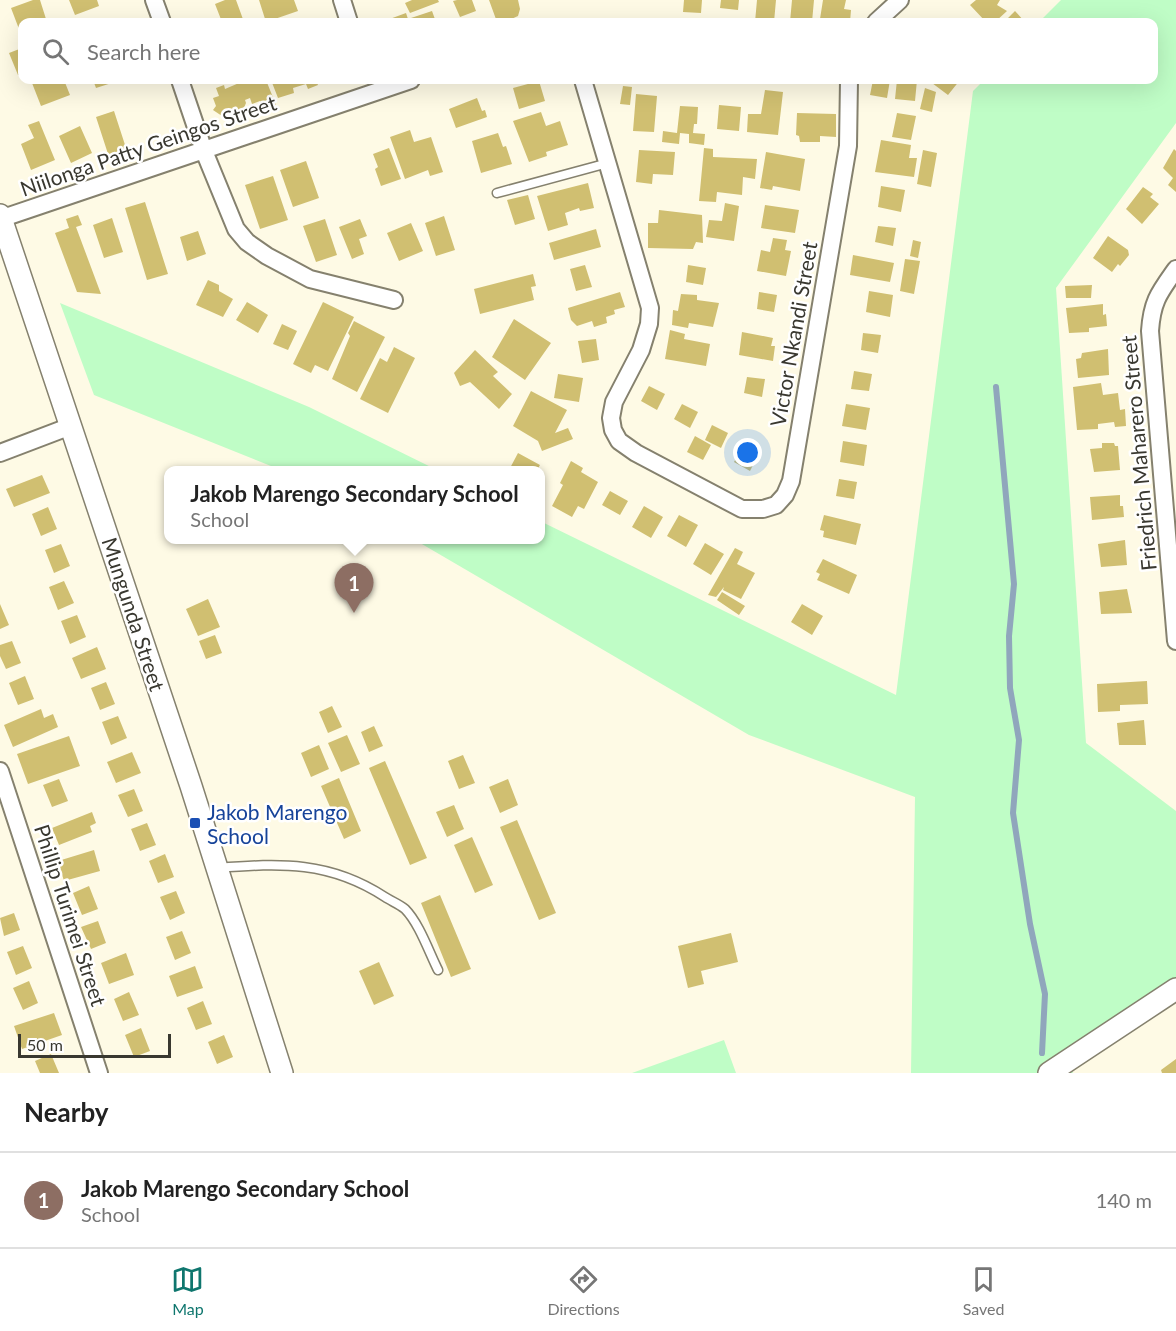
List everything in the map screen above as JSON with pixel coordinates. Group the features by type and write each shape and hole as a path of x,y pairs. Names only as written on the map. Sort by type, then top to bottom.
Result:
{"street":[{"path":"154,0 161,18"},
{"path":"342,0 348,18"},
{"path":"880,18 900,0"},
{"path":"181,84 204,151 236,229 247,242 310,279 394,300"},
{"name":"Victor Nkandi Street","path":"585,84 650,308 649,324 641,350 614,402 611,418 613,430 619,441 636,453 742,508 763,509 776,504 785,495 791,481 849,146 849,84"},
{"name":"Niilonga Patty Geingos Street","path":"0,217 204,151 370,86"},
{"name":"Mungunda Street","path":"0,217 217,868 282,1073"},
{"name":"Friedrich Maharero Street","path":"1176,269 1156,297 1151,314 1150,331 1176,641"},
{"path":"0,453 71,426"},
{"name":"Phillip Turimei Street","path":"0,771 99,1073"},
{"path":"1049,1073 1174,995"},
{"name":"Mungunda Street","path":"265,1015 280,1037 297,1073"}],"lane":[{"path":"497,193 608,162"},
{"path":"217,868 271,864 321,868 367,885 405,910 421,935 438,970"}],"green space":[{"path":"1061,0 1176,0 1176,123 1056,288 1086,743 1176,811 1176,989 1068,1061 1073,1073 911,1073 915,797 749,735 422,544 545,544 545,523 896,695 973,91 980,84 1158,84 1158,18 1043,18"},
{"path":"60,303 309,407 429,466 271,466 94,395"},
{"path":"724,1040 736,1073 632,1073"}],"building":[{"path":"33,0 40,0 46,18 18,18 18,26 11,8"},
{"path":"69,0 97,0 99,6 75,15"},
{"path":"225,0 236,0 243,18 220,18 215,4"},
{"path":"259,0 294,0 298,11 278,18 265,18"},
{"path":"412,0 438,0 439,2 410,13 405,3"},
{"path":"472,0 476,11 460,17 453,1"},
{"path":"489,0 518,0 520,9 518,16 496,18"},
{"path":"684,0 702,0 701,13 683,12"},
{"path":"721,0 739,0 738,10 720,8"},
{"path":"757,0 776,0 774,18 755,18"},
{"path":"792,0 814,0 812,18 790,18"},
{"path":"823,0 846,0 844,9 851,10 850,18 820,18"},
{"path":"976,0 1000,0 997,5 1007,11 999,18 982,18 970,5"},
{"path":"432,11 435,18 411,18"},
{"path":"1015,11 1021,18 1008,18"},
{"path":"406,13 408,18 392,18"},
{"path":"18,50 18,75 9,53"},
{"path":"32,84 66,84 70,95 41,106"},
{"path":"94,84 108,84 96,88"},
{"path":"237,84 268,84 276,105 264,110 260,101 252,104 250,98 245,100 241,115 235,112 231,122 213,110 216,106 213,98 219,96 216,88 224,85 225,89"},
{"path":"273,84 306,84 293,88 294,93 278,98"},
{"path":"306,84 318,84 318,85 308,89"},
{"path":"540,84 545,101 519,109 513,88"},
{"path":"872,84 889,84 887,98 870,95"},
{"path":"897,84 917,84 915,101 895,99"},
{"path":"933,84 957,84 948,95"},
{"path":"623,86 632,87 630,105 620,104"},
{"path":"925,88 936,92 932,112 920,109"},
{"path":"765,90 783,92 778,135 747,132 748,114 761,114"},
{"path":"636,94 657,96 654,132 633,131"},
{"path":"477,98 487,117 456,128 449,109"},
{"path":"719,105 741,107 739,131 717,129"},
{"path":"680,106 698,107 697,124 694,124 693,133 705,134 704,145 689,143 689,134 680,133 679,144 662,142 663,131 677,133"},
{"path":"114,111 127,151 109,157 96,117"},
{"path":"541,112 546,126 560,121 568,145 546,152 547,156 529,162 513,121"},
{"path":"797,113 836,114 836,137 820,136 820,142 800,142 799,136 796,135"},
{"path":"897,113 916,116 911,140 892,137"},
{"path":"39,121 55,160 31,170 21,144 34,138 28,125"},
{"path":"80,126 92,153 71,163 59,136"},
{"path":"410,130 414,142 431,137 443,172 430,176 428,170 405,179 390,137"},
{"path":"498,133 503,147 506,146 512,164 481,173 472,141"},
{"path":"881,140 911,145 909,158 917,158 914,177 875,172"},
{"path":"389,148 401,179 381,186 373,154"},
{"path":"704,148 713,149 713,157 757,159 755,179 743,177 742,195 717,192 716,202 699,201"},
{"path":"1174,149 1176,151 1176,192 1168,185 1173,178 1163,168"},
{"path":"639,150 675,152 673,175 653,174 652,184 636,182"},
{"path":"923,150 937,153 931,187 917,184"},
{"path":"766,152 805,159 800,191 773,186 772,190 760,188"},
{"path":"306,161 319,198 293,207 280,170"},
{"path":"273,176 288,220 260,229 245,185"},
{"path":"588,183 594,208 580,211 579,208 565,213 568,225 548,231 537,196"},
{"path":"881,186 905,190 901,212 878,207"},
{"path":"1143,187 1153,194 1150,197 1159,204 1142,224 1126,209"},
{"path":"528,195 535,219 515,225 507,200"},
{"path":"145,202 168,274 147,280 125,208"},
{"path":"725,203 739,206 734,241 706,237 709,220 722,221"},
{"path":"765,205 799,210 795,233 761,228"},
{"path":"659,210 702,215 703,243 696,242 693,249 648,248 648,223 658,223"},
{"path":"78,215 82,225 76,227 101,294 77,292 55,233 69,228 66,219"},
{"path":"444,216 455,250 436,256 425,223"},
{"path":"112,218 123,252 104,258 93,225"},
{"path":"325,219 337,255 316,262 303,226"},
{"path":"360,219 367,236 359,239 364,254 352,259 339,227"},
{"path":"411,223 423,251 399,261 387,233"},
{"path":"878,226 896,228 893,246 875,242"},
{"path":"596,229 601,247 554,260 549,243"},
{"path":"198,231 206,254 187,261 180,237"},
{"path":"1108,236 1128,250 1129,255 1112,272 1093,258"},
{"path":"773,238 787,240 785,250 791,251 786,276 757,271 761,250 770,252"},
{"path":"913,240 921,242 918,258 910,256"},
{"path":"853,255 894,263 890,282 850,275"},
{"path":"905,259 920,261 914,294 900,291"},
{"path":"585,265 592,287 576,291 570,269"},
{"path":"688,265 706,268 703,285 686,282"},
{"path":"533,274 536,286 531,287 534,300 480,314 474,289"},
{"path":"208,280 219,285 219,291 233,299 223,317 196,305"},
{"path":"1092,285 1091,298 1066,298 1065,286"},
{"path":"869,291 893,295 890,317 866,312"},
{"path":"620,292 625,307 614,310 615,314 606,317 607,323 594,327 592,321 577,326 571,320 568,308"},
{"path":"759,292 777,295 774,312 757,309"},
{"path":"681,294 697,295 697,300 719,303 713,327 689,323 688,328 672,325 673,310 678,311"},
{"path":"247,302 268,315 258,333 236,320"},
{"path":"323,302 354,317 328,371 315,365 311,373 293,364"},
{"path":"1103,304 1103,315 1106,314 1107,326 1089,328 1089,332 1069,333 1066,308"},
{"path":"514,319 551,343 525,380 492,357"},
{"path":"354,321 385,337 357,392 332,379"},
{"path":"282,324 297,331 288,350 273,344"},
{"path":"670,330 685,334 684,339 710,344 706,366 665,359"},
{"path":"742,332 773,338 771,346 775,346 773,361 739,355"},
{"path":"863,333 881,335 878,353 861,350"},
{"path":"596,339 599,360 582,363 578,341"},
{"path":"394,347 415,358 388,413 360,399 380,358 387,362"},
{"path":"1108,349 1109,375 1078,378 1076,359 1081,358 1082,353"},
{"path":"475,350 498,372 493,376 512,394 499,409 470,382 460,386 454,373"},
{"path":"854,371 872,374 869,391 851,389"},
{"path":"558,374 583,378 579,402 554,398"},
{"path":"747,377 765,379 762,397 744,393"},
{"path":"1101,383 1103,395 1118,393 1120,410 1125,409 1126,426 1115,427 1114,422 1098,424 1098,429 1077,430 1073,387"},
{"path":"649,386 665,394 657,410 641,401"},
{"path":"531,391 567,410 555,433 568,428 573,439 542,451 538,441 513,426"},
{"path":"682,404 698,412 690,428 674,419"},
{"path":"846,404 870,408 866,430 842,426"},
{"path":"712,425 728,433 721,448 705,440"},
{"path":"695,436 711,445 703,460 687,452"},
{"path":"843,441 867,445 864,466 840,462"},
{"path":"1102,443 1114,443 1118,446 1120,470 1094,472 1090,449 1102,448"},
{"path":"742,447 758,455 750,471 734,462"},
{"path":"518,453 540,465 539,466 511,466"},
{"path":"571,461 583,468 581,472 598,482 584,509 578,506 572,517 552,506 563,485 560,483"},
{"path":"42,475 50,493 14,507 6,489"},
{"path":"839,479 857,482 854,499 836,496"},
{"path":"610,491 628,501 620,515 602,505"},
{"path":"1120,495 1120,506 1123,506 1124,517 1092,520 1090,497"},
{"path":"644,506 663,517 651,538 632,527"},
{"path":"48,507 57,529 41,536 32,514"},
{"path":"679,515 698,525 686,547 667,536"},
{"path":"824,515 861,524 856,545 823,537 824,531 820,530"},
{"path":"1125,540 1127,565 1101,567 1098,544"},
{"path":"705,543 724,554 711,575 693,564"},
{"path":"61,544 70,566 54,573 45,550"},
{"path":"735,548 743,552 737,564 755,573 741,599 723,590 724,587 716,597 708,595"},
{"path":"823,559 857,575 849,594 817,580 820,574 816,572"},
{"path":"64,581 74,603 58,610 49,587"},
{"path":"1127,589 1132,613 1101,614 1099,592"},
{"path":"722,592 745,606 739,615 717,600"},
{"path":"208,599 220,627 198,636 186,609"},
{"path":"0,604 9,625 0,629"},
{"path":"802,604 823,616 812,635 791,622"},
{"path":"77,615 86,637 70,644 61,621"},
{"path":"215,635 222,653 206,659 199,641"},
{"path":"12,641 21,663 6,669 0,656 0,645"},
{"path":"97,647 106,669 81,679 72,658"},
{"path":"25,676 34,699 18,705 9,683"},
{"path":"1147,681 1148,704 1120,705 1120,711 1098,712 1097,684"},
{"path":"106,682 115,704 100,710 91,688"},
{"path":"332,706 342,727 328,733 319,712"},
{"path":"41,709 44,718 53,714 58,727 13,747 4,725"},
{"path":"118,716 127,738 111,745 102,722"},
{"path":"1144,720 1146,745 1119,745 1117,723"},
{"path":"374,726 383,746 369,752 361,732"},
{"path":"347,735 360,764 341,772 328,743"},
{"path":"69,736 80,766 28,784 17,754"},
{"path":"319,745 329,769 311,777 301,753"},
{"path":"132,752 141,773 116,783 107,762"},
{"path":"463,755 475,783 459,789 448,761"},
{"path":"385,761 427,858 410,865 369,768"},
{"path":"339,778 361,831 344,839 321,786"},
{"path":"59,779 68,801 52,807 43,785"},
{"path":"508,779 518,805 500,813 489,787"},
{"path":"134,789 143,811 128,817 118,795"},
{"path":"454,805 464,829 447,837 436,812"},
{"path":"92,812 96,823 90,826 92,832 59,845 52,828"},
{"path":"517,820 556,913 539,920 500,827"},
{"path":"147,823 156,845 140,851 131,829"},
{"path":"472,837 493,885 475,893 454,845"},
{"path":"94,850 100,871 64,881 58,861"},
{"path":"165,854 174,877 158,883 149,861"},
{"path":"89,886 98,909 82,915 73,893"},
{"path":"176,891 185,913 170,920 160,897"},
{"path":"440,895 471,969 451,977 421,903"},
{"path":"14,913 20,930 4,936 0,918"},
{"path":"98,921 106,943 91,949 81,927"},
{"path":"182,931 191,953 175,960 166,937"},
{"path":"731,933 738,962 701,971 704,984 688,988 678,946"},
{"path":"23,946 32,968 16,975 7,952"},
{"path":"126,953 134,975 109,984 101,963"},
{"path":"379,962 394,996 374,1005 359,971"},
{"path":"195,966 203,988 177,997 169,976"},
{"path":"29,981 38,1003 23,1010 13,988"},
{"path":"129,992 139,1015 123,1021 114,999"},
{"path":"203,1001 212,1024 196,1030 187,1008"},
{"path":"54,1013 62,1035 22,1049 14,1026"},
{"path":"141,1028 150,1051 134,1057 125,1035"},
{"path":"224,1035 233,1057 217,1064 208,1042"},
{"path":"51,1054 59,1073 40,1073 35,1061"},
{"path":"1176,1059 1176,1073 1162,1073 1161,1070"}],"waterway":[{"path":"996,387 1014,584 1009,636 1010,688 1019,740 1013,813 1030,924 1045,994 1042,1053"}],"place":[{"name":"Jakob Marengo Secondary School","path":"354,613"},
{"name":"Jakob Marengo School","path":"195,823"}]}
